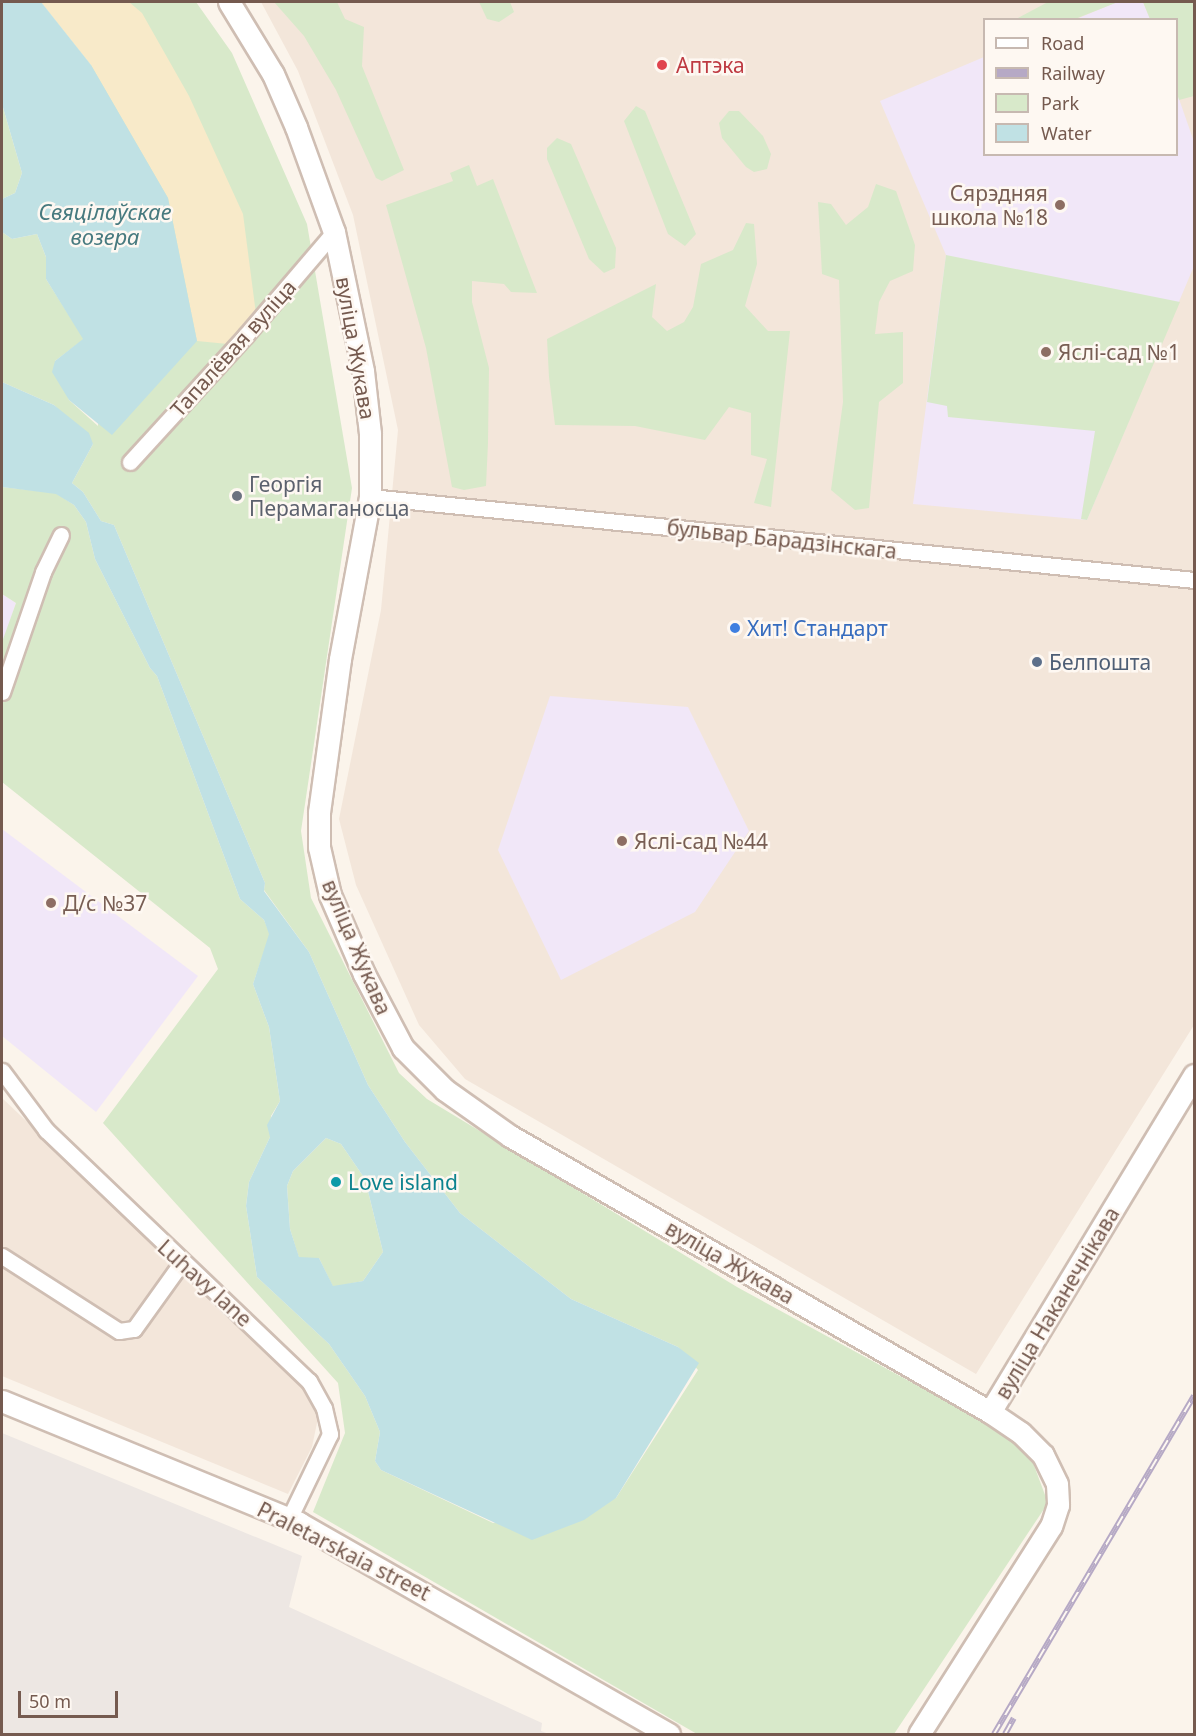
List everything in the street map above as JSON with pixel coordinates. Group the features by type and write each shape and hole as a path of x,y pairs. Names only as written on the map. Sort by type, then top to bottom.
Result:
{"street":[{"name":"вуліца Жукава","path":"229,2 273,74 334,232 363,371 370,433 370,497 340,659 319,812 319,847 330,896 364,974 402,1048 445,1090 510,1136 990,1412"},
{"name":"Тапалёвая вуліца","path":"130,462 246,335 334,232"},
{"name":"бульвар Барадзінскага","path":"370,497 1194,580"},
{"path":"2,692 44,572 61,535"},
{"name":"Luhavy lane","path":"2,1071 46,1130 182,1262 309,1380 324,1408 330,1434 289,1518"},
{"name":"вуліца Наканечнікава","path":"919,1734 1051,1526 1058,1505 1057,1484 1043,1455 1021,1433 990,1412 1194,1075"},
{"path":"2,1256 119,1331 134,1329 182,1262"},
{"name":"Praletarskaia street","path":"2,1401 289,1518 669,1734"}],"shaded area":[{"path":"261,2 1194,2 1194,1025 976,1374 465,1079 419,1025 356,885 339,819 381,610 398,430 353,215 298,71"},
{"path":"1117,2 1143,2 1150,18 1079,18"},
{"path":"983,57 983,156 1178,156 1178,96 1194,142 1194,266 1087,520 913,504 946,255 880,101"},
{"path":"2,594 16,603 2,644"},
{"name":"Яслі-сад №44","path":"550,696 688,707 749,831 695,912 561,980 498,850"},
{"name":"Д/с №37","path":"2,829 198,976 96,1112 2,1036"},
{"path":"2,1098 304,1383 318,1418 312,1447 288,1494 2,1376"},
{"path":"2,1433 302,1556 289,1607 542,1723 541,1731 549,1734 2,1734"}],"green space":[{"path":"41,2 196,2 232,53 307,224 352,488 301,831 311,898 399,1073 427,1099 737,1287 1008,1435 1032,1460 1048,1503 894,1734 697,1734 313,1512 345,1433 338,1383 103,1123 218,969 210,948 2,782 2,642 16,603 2,594 2,487 56,493 74,505 86,522 95,559 150,668 157,676 240,899 264,920 270,934 253,984 269,1027 280,1101 271,1116 270,1137 249,1182 246,1206 257,1277 329,1344 365,1396 380,1432 375,1461 381,1470 493,1523 616,1498 698,1370 678,1347 571,1299 460,1213 405,1142 368,1085 309,952 264,890 265,883 114,525 101,521 83,492 72,483 93,444 54,405 2,382 2,232 12,239 37,234 46,257 46,279 84,339 55,361 69,400 98,426 91,65"},
{"path":"274,2 337,2 345,19 364,27 362,66 404,170 382,181 376,178 336,90 304,36"},
{"path":"479,2 510,2 514,12 499,22 487,19"},
{"path":"1048,2 1118,2 1078,18 1018,18"},
{"path":"1143,2 1194,2 1194,96 1179,100 1178,96 1178,18 1150,18"},
{"path":"2,104 22,173 15,193 2,199"},
{"path":"636,106 645,111 696,234 685,246 668,234 624,121"},
{"path":"729,111 739,111 763,136 771,154 767,169 754,172 746,167 722,138 719,123"},
{"path":"557,138 571,144 616,248 615,268 604,273 589,259 547,159 547,148"},
{"path":"469,165 477,186 493,179 537,293 511,292 504,284 472,281 472,302 489,368 488,443 486,486 464,490 452,487 426,348 386,205 453,181 450,173"},
{"path":"876,184 896,191 915,245 913,271 890,281 879,302 875,334 903,332 903,383 879,402 869,508 855,510 831,490 843,402 839,280 822,274 818,202 831,204 846,225 868,207"},
{"path":"746,223 754,224 757,264 745,306 768,331 790,331 771,507 754,503 767,459 751,455 751,413 729,407 705,440 635,426 555,425 549,377 547,339 656,284 652,317 667,331 684,322 693,307 701,264 733,250"},
{"name":"Яслі-сад №1","path":"946,255 1180,302 1087,520 1081,519 1095,431 948,417 947,406 927,402"},
{"path":"326,1138 341,1144 365,1179 383,1252 363,1281 333,1287 319,1258 299,1258 290,1229 287,1186 293,1171"}],"sand":[{"path":"41,2 129,2 142,13 189,96 243,214 256,314 228,344 197,341 168,198 91,65"}],"water":[{"name":"Свяцілаўскае возера","path":"2,2 41,2 91,65 168,198 197,341 112,435 69,400 52,372 55,361 83,339 46,279 46,257 37,234 12,239 2,232 2,199 15,193 22,173 2,104"},
{"path":"2,382 54,405 89,433 93,444 72,483 83,492 101,521 114,525 265,883 264,891 309,952 368,1085 405,1142 460,1213 571,1299 678,1347 699,1363 616,1498 584,1520 532,1540 381,1470 375,1461 380,1432 365,1396 329,1344 257,1277 246,1206 249,1182 270,1137 267,1125 280,1101 269,1027 253,984 269,934 264,920 240,899 157,676 150,668 95,559 86,522 74,505 56,494 2,487","holes":["326,1138 341,1144 365,1179 383,1252 363,1281 333,1286 319,1258 299,1257 290,1229 287,1186 293,1171"]}],"railway":[{"path":"994,1734 1194,1396"},
{"path":"1005,1734 1014,1718"}],"place":[{"name":"Аптэка","path":"662,65"},
{"name":"Сярэдняя школа №18","path":"1060,205"},
{"name":"Яслі-сад №1","path":"1046,352"},
{"name":"Георгія Перамаганосца","path":"237,496"},
{"name":"Хит! Стандарт","path":"735,628"},
{"name":"Белпошта","path":"1037,662"},
{"name":"Яслі-сад №44","path":"622,841"},
{"name":"Д/с №37","path":"51,903"},
{"name":"Love island","path":"336,1182"}]}
